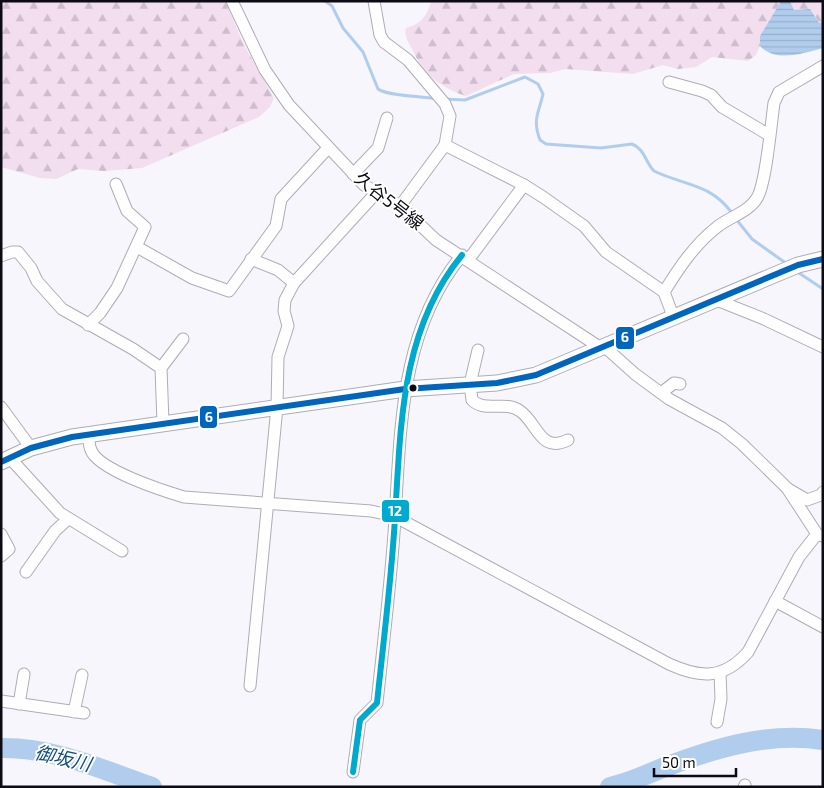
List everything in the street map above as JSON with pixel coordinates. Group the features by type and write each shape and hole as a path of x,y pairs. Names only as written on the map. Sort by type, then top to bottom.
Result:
{"main road":[{"path":"5,459 31,448 88,434 405,389 498,383 536,374 798,265 823,259"}],"street":[{"name":"久谷5号線","path":"232,1 265,70 289,105 364,185 400,206 436,240 465,257 601,348 606,348 635,374 661,393 698,417 722,428 742,444 786,488"},
{"path":"374,1 380,35 384,42 408,60 442,100 450,116 445,145 400,206"},
{"path":"664,292 692,250 717,227 749,208 756,200 760,192 774,104 779,92 823,66"},
{"path":"669,82 702,91 711,96 722,107 769,135"},
{"path":"353,174 378,148 387,118"},
{"path":"445,145 524,185 584,226 606,252 664,292 673,316"},
{"path":"137,247 192,278 229,291 276,226 281,199 328,148"},
{"path":"88,326 100,313 116,288 145,227 127,211 116,184"},
{"path":"353,772 360,720 377,703 405,389 418,336 429,308 450,269 465,257 524,185"},
{"path":"250,686 277,406 278,357 288,326 284,311 285,300 294,282 376,193"},
{"path":"1,256 18,252 49,296 69,315 133,349 161,368"},
{"path":"251,259 278,270 294,282"},
{"path":"714,299 764,319 823,347"},
{"path":"163,423 161,368 183,339"},
{"path":"478,350 470,384 472,400 481,407 499,405 518,409 542,438 553,443 568,440"},
{"path":"661,393 674,383 680,384"},
{"path":"1,407 31,448"},
{"path":"88,434 91,451 99,459 127,476 156,489 184,496 371,511 394,516 669,664 698,674 720,672 739,663 748,652 799,556 820,535 786,488"},
{"path":"5,459 60,513 122,551"},
{"path":"786,488 808,500 821,495 823,492"},
{"path":"26,572 55,531 68,519"},
{"path":"1,534 9,549 1,556"},
{"path":"775,601 823,627"},
{"path":"717,722 720,699 720,672"},
{"path":"19,704 24,674"},
{"path":"1,701 79,712 82,675"}],"green space":[{"path":"1,1 225,1 244,45 274,98 270,107 259,117 142,168 104,171 78,169 56,179 40,178 1,167"},
{"path":"431,1 781,1 760,36 760,46 756,55 748,61 712,57 696,67 678,69 663,65 633,74 566,69 550,73 514,74 466,96 449,89 427,73 416,58 407,38 406,28 423,19"},
{"path":"790,1 823,1 823,22 819,23 814,15 805,9 794,10"}],"water":[{"path":"781,1 790,1 794,10 810,9 819,23 823,22 823,48 799,54 782,55 774,54 760,46 760,36"}],"waterway":[{"path":"325,1 332,6 343,28 363,52 378,89 396,94 436,99"},
{"path":"444,99 465,100 525,77 538,84 543,94 536,121 540,140 546,144 601,148 632,144 640,149 654,171 706,190 724,203 732,213"},
{"path":"736,219 752,239 787,264"},
{"path":"796,271 823,289"},
{"name":"御坂川","path":"610,787 725,747 783,738 823,740"},
{"name":"御坂川","path":"1,748 40,751 59,755 152,787"}],"transit line":[{"name":"12","path":"353,772 360,720 377,703 394,533 401,424 406,388 414,352 425,318 441,286 462,255"},
{"name":"6","path":"1,462 31,448 72,437 405,389 497,383 536,375 798,265 823,259"}]}
